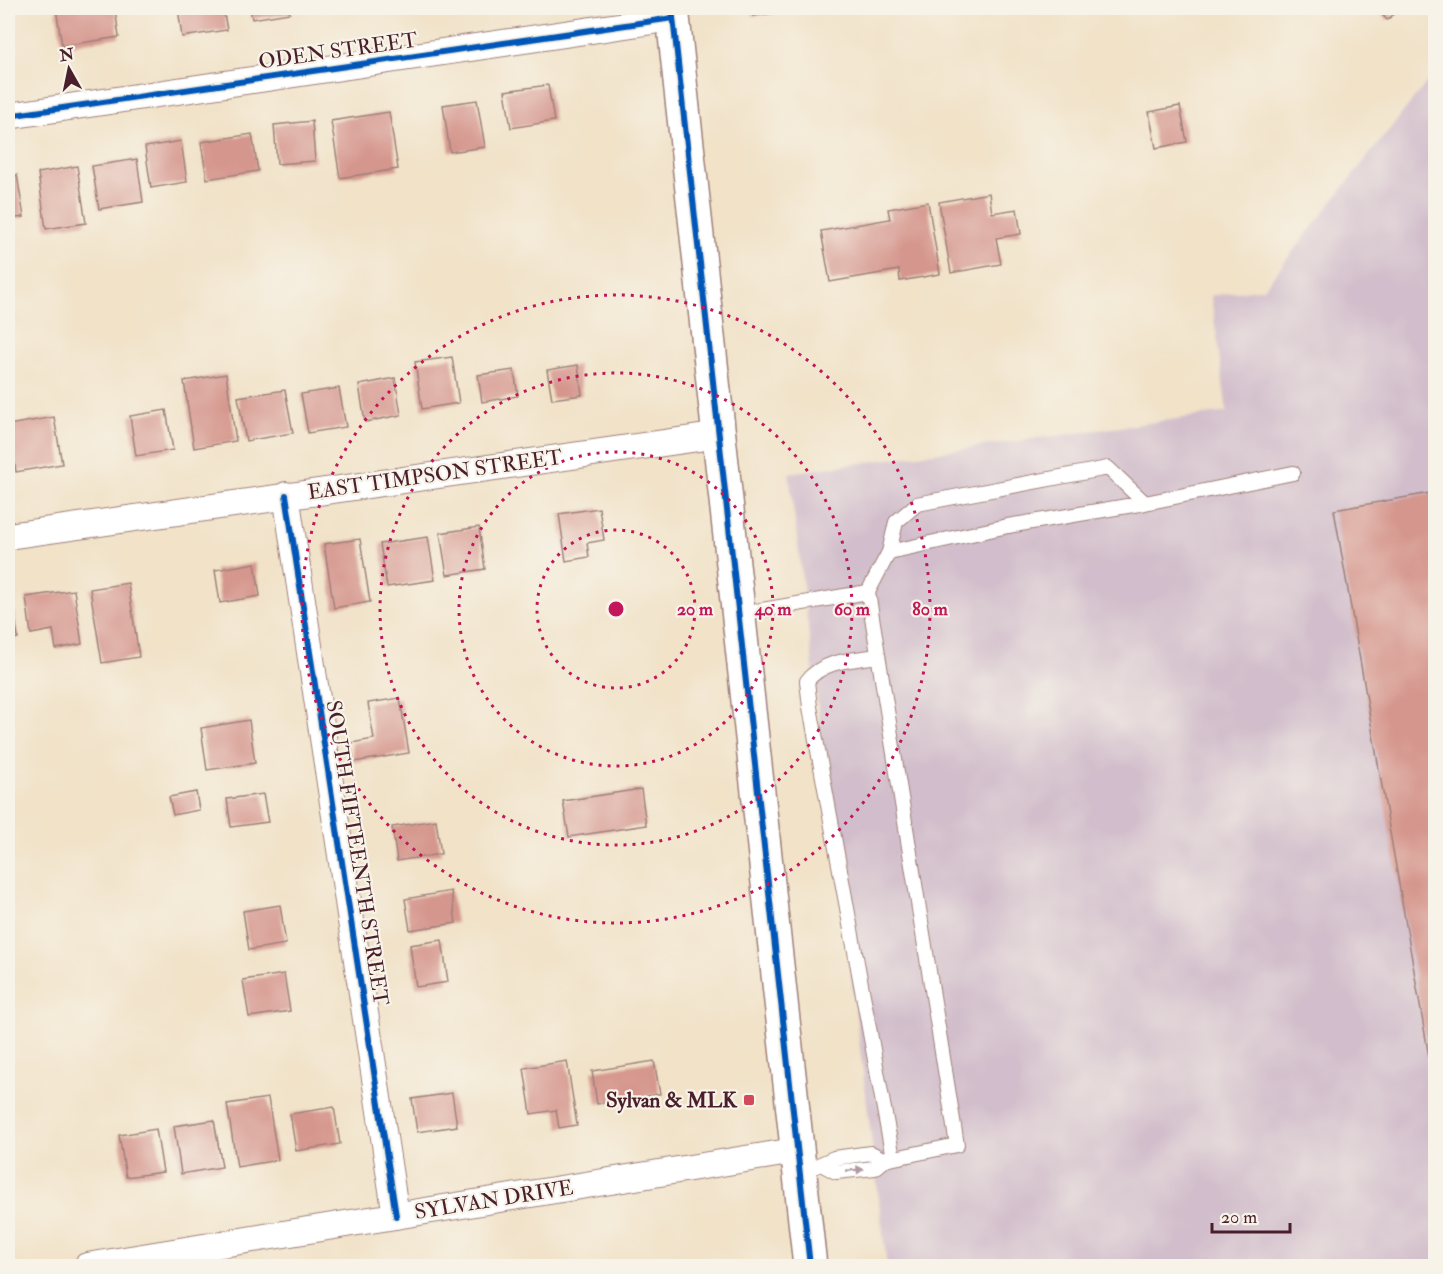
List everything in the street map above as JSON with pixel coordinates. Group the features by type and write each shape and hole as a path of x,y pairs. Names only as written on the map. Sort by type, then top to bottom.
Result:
{"street":[{"name":"ODEN STREET","path":"8,116 672,13"},
{"path":"672,13 738,614 805,1161 810,1266"},
{"name":"EAST TIMPSON STREET","path":"8,536 720,435"},
{"name":"SOUTH FIFTEENTH STREET","path":"286,495 396,1216"},
{"name":"SYLVAN DRIVE","path":"87,1266 396,1216 805,1161"}],"lane":[{"path":"805,1161 871,1153 889,1159 957,1145 868,592 890,552 896,522 917,504 1108,468 1145,503"},
{"path":"890,552 1008,526 1145,503 1293,473"},
{"path":"738,614 868,592"},
{"path":"878,656 828,665 815,671 807,681 889,1159"}],"shaded area":[{"path":"1435,72 1435,1266 887,1266 789,473 1227,412 1211,296 1264,288"}],"building":[{"path":"56,8 115,8 119,37 62,46"},
{"path":"178,8 223,8 227,30 182,37"},
{"path":"250,8 289,8 290,13 252,19"},
{"path":"752,8 802,8 803,9 753,16"},
{"path":"1376,8 1401,8 1387,20"},
{"path":"548,85 554,121 511,128 505,91"},
{"path":"477,100 485,147 450,152 443,105"},
{"path":"1180,106 1187,142 1156,148 1149,112"},
{"path":"389,112 398,169 340,178 331,121"},
{"path":"312,121 315,161 277,164 274,125"},
{"path":"252,134 258,171 207,179 201,142"},
{"path":"181,141 187,182 151,188 145,147"},
{"path":"137,159 143,202 99,209 92,166"},
{"path":"77,166 86,223 46,229 38,173"},
{"path":"17,175 24,217 8,219 8,176"},
{"path":"989,193 992,213 1017,209 1021,234 996,238 1001,264 951,273 939,202"},
{"path":"928,202 940,274 900,281 899,270 830,282 821,231 890,219 888,209"},
{"path":"452,357 459,403 422,409 415,362"},
{"path":"578,365 582,395 552,399 547,370"},
{"path":"514,370 518,396 482,402 478,375"},
{"path":"226,374 236,441 194,448 184,381"},
{"path":"395,378 401,415 365,422 359,385"},
{"path":"339,388 346,427 308,433 301,394"},
{"path":"285,390 293,433 246,441 238,397"},
{"path":"166,410 173,450 136,456 130,416"},
{"path":"54,417 62,464 16,472 8,425"},
{"path":"1436,492 1436,1086 1434,1086 1334,510"},
{"path":"599,508 604,540 587,543 589,557 566,561 559,514"},
{"path":"479,527 485,569 447,575 440,533"},
{"path":"428,537 435,580 387,587 380,544"},
{"path":"360,539 370,602 334,608 324,544"},
{"path":"255,563 260,596 220,603 215,570"},
{"path":"128,583 139,657 102,663 90,589"},
{"path":"74,590 82,644 56,649 53,630 31,634 26,597"},
{"path":"8,600 12,600 18,638 8,640"},
{"path":"400,698 409,753 354,762 351,743 374,739 368,703"},
{"path":"249,720 255,763 207,770 201,728"},
{"path":"641,789 646,825 569,837 563,801"},
{"path":"196,792 199,810 173,815 169,797"},
{"path":"263,794 268,822 231,827 227,799"},
{"path":"436,820 441,854 397,861 392,827"},
{"path":"451,891 456,923 410,930 405,899"},
{"path":"280,905 286,944 249,950 243,911"},
{"path":"442,940 448,982 416,987 410,945"},
{"path":"284,974 290,1011 249,1017 243,980"},
{"path":"567,1061 577,1125 559,1128 556,1110 531,1114 524,1068"},
{"path":"654,1061 660,1094 597,1104 592,1071"},
{"path":"452,1093 457,1126 417,1132 412,1099"},
{"path":"268,1098 278,1160 237,1167 227,1104"},
{"path":"334,1107 340,1144 296,1151 290,1114"},
{"path":"214,1120 222,1167 181,1174 174,1126"},
{"path":"156,1129 163,1172 126,1177 119,1135"},
{"path":"645,1261 646,1266 619,1266 619,1265"}],"cycle path":[{"path":"672,8 810,1266"},
{"path":"8,116 673,18"},
{"path":"286,495 396,1216"}],"place":[{"name":"Sylvan & MLK","path":"749,1100"}]}
